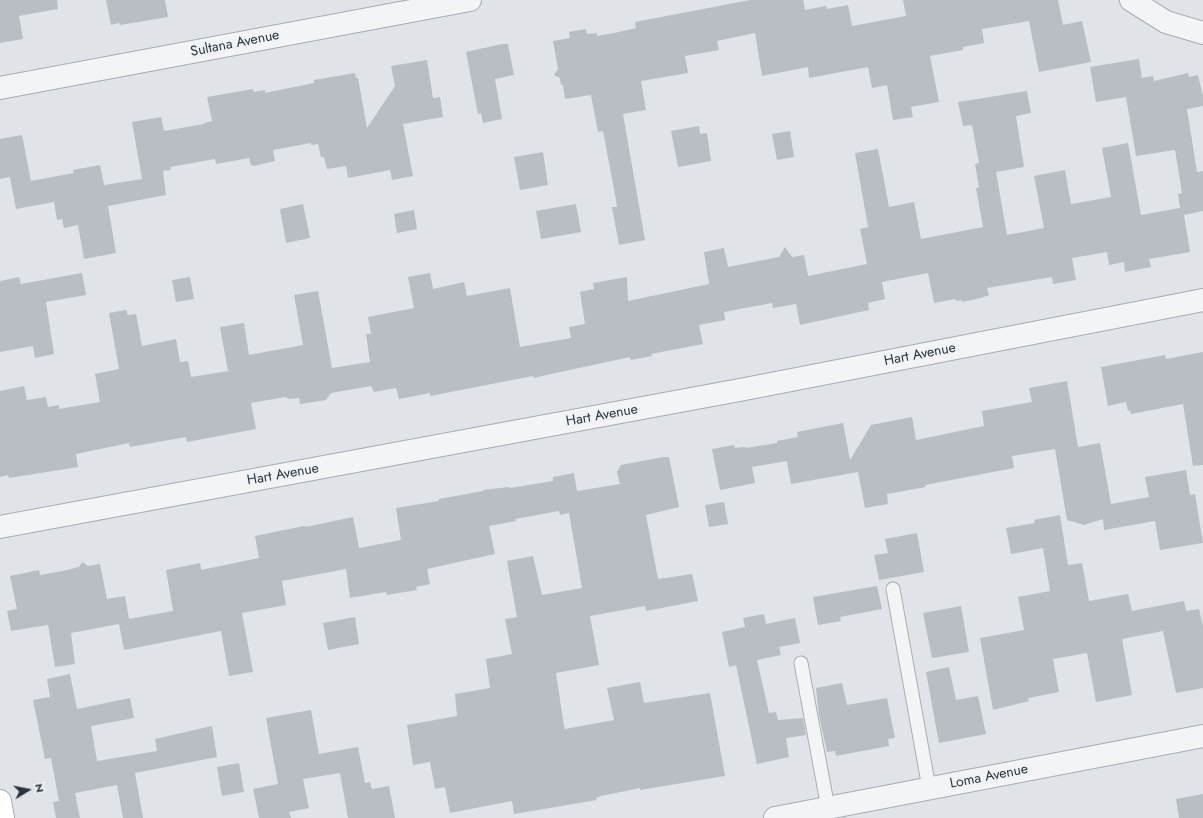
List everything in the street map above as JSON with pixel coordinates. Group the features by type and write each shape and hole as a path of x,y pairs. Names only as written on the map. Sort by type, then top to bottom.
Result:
{"street":[{"name":"Sultana Avenue","path":"0,88 470,0"},
{"path":"1131,0 1166,22 1203,33"},
{"name":"Hart Avenue","path":"0,527 737,390 1203,300"},
{"name":"Loma Avenue","path":"775,818 1203,736"},
{"path":"0,801 3,818"}],"lane":[{"path":"893,589 929,788"},
{"path":"801,663 828,808"}],"building":[{"path":"0,0 57,0 58,9 19,16 23,39 0,43"},
{"path":"106,0 165,0 168,17 120,25 119,23 111,25"},
{"path":"750,0 803,0 805,10 826,6 827,9 848,5 852,26 906,16 903,0 1058,0 1063,25 1082,21 1091,62 1039,72 1029,21 982,29 984,43 963,47 963,50 930,56 939,102 911,107 913,117 893,120 887,85 872,88 868,67 809,78 808,67 762,76 755,33 717,41 719,50 685,56 688,73 641,81 646,110 623,114 645,240 619,245 612,207 617,207 603,131 598,132 591,95 565,99 563,85 561,85 560,78 554,75 558,69 553,41 570,38 569,32 586,29 587,34 597,33 597,36 614,33 636,28 635,22"},
{"path":"508,44 514,75 495,79 502,119 483,123 481,113 478,114 466,52"},
{"path":"1139,59 1142,78 1153,76 1154,81 1188,73 1189,77 1198,75 1203,97 1203,106 1187,109 1197,172 1203,171 1203,211 1184,215 1190,252 1149,259 1151,267 1125,272 1124,262 1109,265 1107,252 1072,258 1076,280 1053,284 1052,277 987,288 989,295 981,298 962,302 962,300 956,301 955,299 934,303 928,273 882,282 885,299 868,303 869,310 800,325 796,304 773,308 772,303 724,312 725,320 699,325 703,344 651,354 652,356 631,360 630,357 534,378 533,376 430,396 430,393 399,399 396,388 374,392 371,386 331,393 326,400 300,404 299,398 289,399 285,397 251,403 256,429 187,442 186,437 130,447 129,443 76,454 78,467 9,478 8,475 0,477 0,391 24,386 27,400 46,397 48,407 59,405 59,409 100,402 95,374 119,369 109,313 126,310 128,315 136,314 142,346 176,339 180,362 188,361 191,377 228,371 220,327 244,323 249,355 303,345 294,295 318,291 332,368 370,362 366,334 371,334 368,317 414,308 408,277 430,273 433,289 464,282 467,296 510,288 520,347 571,338 569,327 585,324 580,292 594,289 593,283 627,277 628,301 709,284 704,252 724,248 728,267 779,257 785,247 792,257 804,255 808,276 867,264 860,229 868,227 855,153 878,149 889,207 914,202 921,239 983,227 976,188 979,187 975,164 979,163 972,125 963,126 958,102 1027,91 1031,113 1016,116 1024,167 996,172 1007,235 1044,228 1034,176 1065,170 1071,204 1111,197 1102,148 1128,143 1141,215 1180,208 1178,194 1182,193 1175,150 1136,156 1126,97 1096,102 1090,67"},
{"path":"427,60 433,98 440,97 443,117 403,124 413,176 392,180 390,170 348,178 346,166 327,169 324,157 321,157 318,144 311,145 311,143 273,150 275,161 254,166 251,165 249,158 216,164 215,159 170,167 171,170 163,171 166,195 108,206 116,253 84,259 78,225 64,228 62,219 57,220 54,202 16,209 10,177 0,179 0,139 22,135 31,181 74,173 73,170 100,165 104,185 142,179 132,122 161,117 164,131 204,124 212,121 207,97 253,89 254,92 265,90 265,93 314,83 314,80 355,73 356,78 358,78 367,128 395,86 391,66"},
{"path":"699,126 700,134 707,133 711,161 678,167 671,131"},
{"path":"790,131 794,157 777,160 772,134"},
{"path":"543,152 548,185 520,190 514,157"},
{"path":"303,204 310,238 286,243 280,209"},
{"path":"576,204 581,232 541,239 536,211"},
{"path":"414,210 417,229 397,233 394,214"},
{"path":"82,273 86,295 46,302 54,354 35,358 33,346 0,352 0,281 19,277 21,284"},
{"path":"190,277 194,299 176,302 172,280"},
{"path":"1203,352 1203,465 1193,466 1183,404 1131,414 1130,410 1128,411 1126,402 1108,406 1101,367 1165,355 1166,359"},
{"path":"1067,381 1078,447 1100,443 1111,504 1149,497 1145,477 1186,470 1190,495 1195,494 1203,543 1160,550 1155,521 1104,530 1103,519 1084,525 1067,520 1055,449 1012,456 1014,468 887,494 888,504 865,508 858,472 791,484 787,461 752,467 755,483 720,490 712,449 734,445 735,448 746,448 777,443 777,441 798,437 797,432 843,423 850,460 871,425 912,417 916,440 984,426 982,411 1032,402 1029,388"},
{"path":"669,457 679,507 646,515 658,579 692,574 698,601 646,611 645,606 590,616 599,665 556,673 564,726 565,729 614,720 607,688 640,682 644,703 710,693 725,776 640,790 640,788 601,796 596,798 597,800 514,814 512,801 450,813 445,787 435,789 430,762 413,765 407,725 457,716 455,694 490,688 486,659 512,654 505,619 517,617 507,561 533,556 542,595 582,588 569,513 560,515 559,511 515,519 516,521 489,526 495,554 427,569 430,584 416,587 417,590 387,595 386,592 350,598 346,569 282,581 286,605 242,613 253,672 229,676 221,631 124,650 119,624 71,633 75,664 55,667 48,625 11,631 7,611 17,609 10,576 39,570 40,575 63,571 79,567 82,562 88,566 100,564 107,599 125,596 129,619 173,611 166,570 200,563 201,570 259,558 255,536 353,517 359,548 401,540 396,508 439,501 439,499 483,490 510,488 553,481 553,477 574,473 577,491 620,484 617,472 621,465"},
{"path":"724,502 728,524 709,527 705,505"},
{"path":"1060,515 1068,565 1082,563 1089,601 1128,594 1132,611 1184,601 1186,611 1199,609 1203,627 1203,688 1176,693 1163,631 1122,639 1132,695 1096,702 1087,653 1053,659 1059,692 1028,698 1029,701 993,710 980,638 1024,630 1018,597 1050,591 1043,548 1011,554 1006,528 1035,523 1034,520"},
{"path":"917,533 924,572 879,580 874,555 888,553 885,539"},
{"path":"877,586 882,609 840,617 841,621 818,625 813,597"},
{"path":"961,606 969,652 932,658 923,613"},
{"path":"764,614 766,624 795,618 800,643 779,647 781,655 757,660 769,713 776,712 778,720 803,718 806,735 786,738 789,757 757,764 736,665 729,667 722,632 745,627 743,618"},
{"path":"355,617 359,644 328,650 323,623"},
{"path":"949,667 956,700 978,696 986,734 939,743 926,672"},
{"path":"70,674 77,709 130,698 134,718 91,726 97,761 157,751 155,739 212,726 217,757 135,773 143,818 123,818 117,785 75,793 80,818 56,818 53,802 59,801 51,758 45,759 33,700 50,697 47,679"},
{"path":"842,683 847,705 887,698 895,738 888,739 889,746 836,756 835,751 827,752 819,715 816,688"},
{"path":"311,710 319,754 358,747 365,783 370,782 372,789 389,786 395,818 348,818 340,773 303,779 309,808 289,812 291,818 259,818 253,789 278,784 266,718"},
{"path":"239,763 244,792 222,796 217,767"},
{"path":"1203,794 1203,818 1179,818 1176,799"}]}
